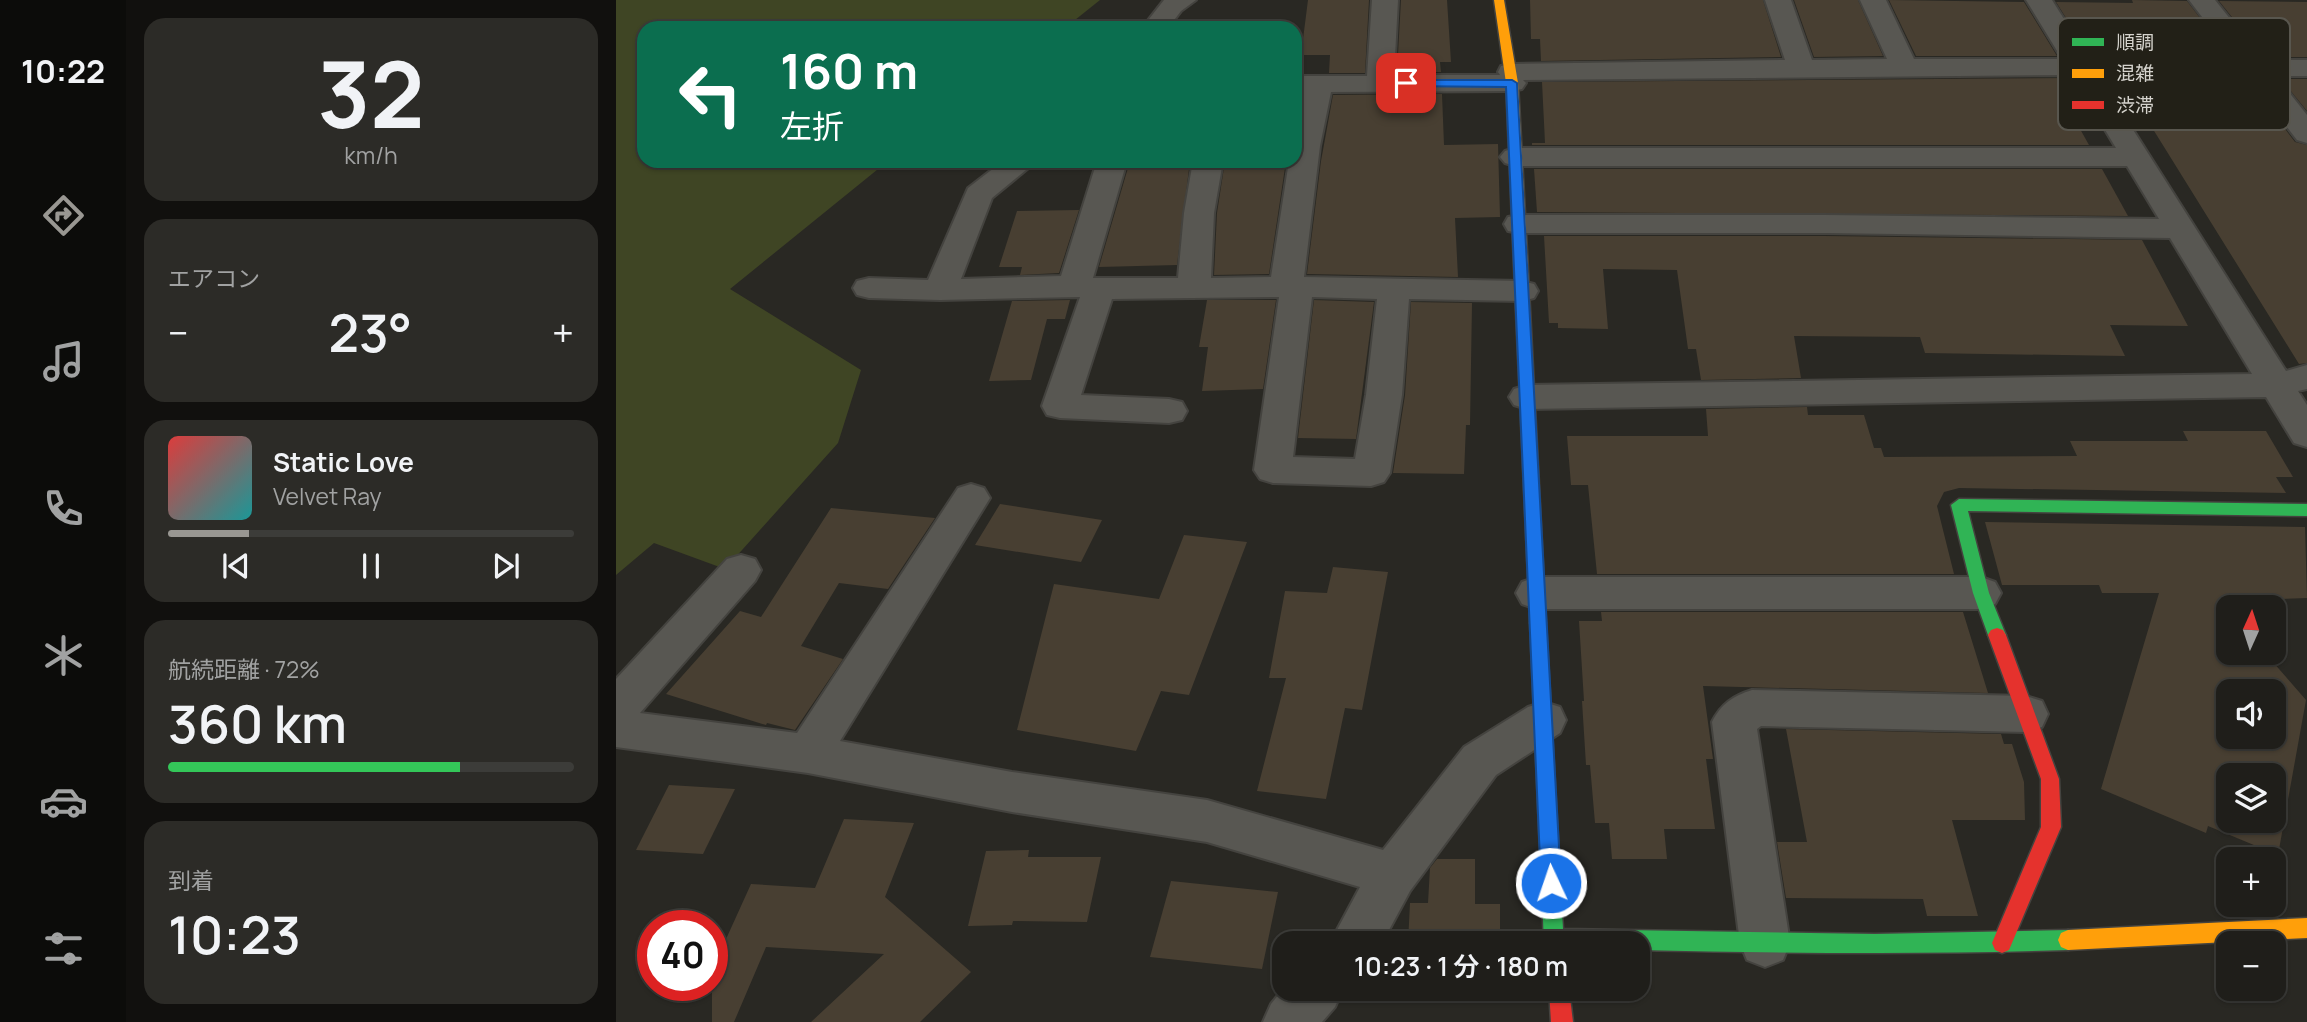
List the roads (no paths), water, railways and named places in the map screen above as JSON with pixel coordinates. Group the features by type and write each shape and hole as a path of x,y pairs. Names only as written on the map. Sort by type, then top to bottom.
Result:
{"street":[{"path":"1160,21 1172,6 1183,0"},
{"path":"1380,83 1385,0"},
{"path":"1499,0 1511,77 1554,931"},
{"path":"1778,0 1801,68"},
{"path":"1873,0 1904,67"},
{"path":"2039,0 2058,31"},
{"path":"2202,0 2216,18"},
{"path":"1302,135 1307,84 1801,68 2058,68"},
{"path":"2290,112 2307,134"},
{"path":"2120,130 2181,229 2292,381 2307,434"},
{"path":"1515,157 2137,157"},
{"path":"940,290 979,194 1013,168"},
{"path":"1111,168 1060,406 1170,411"},
{"path":"1194,288 1199,213 1207,168"},
{"path":"1300,168 1292,287 1273,470 1371,473 1384,395 1394,288"},
{"path":"1518,225 1826,224 2181,229"},
{"path":"869,288 940,290 1292,287 1522,291"},
{"path":"1527,397 2292,381"},
{"path":"808,754 971,498"},
{"path":"2002,943 2051,827 2050,779 1981,593 1959,505 2307,510"},
{"path":"616,709 741,570"},
{"path":"1536,593 1981,593"},
{"path":"1765,943 1734,722 1752,708 2026,714"},
{"path":"1361,931 1393,874 1480,761 1544,720"},
{"path":"616,728 808,754 1012,792 1207,821 1393,874"},
{"path":"1650,941 2002,943 2307,928"},
{"path":"1289,1022 1307,1001"},
{"path":"1560,1001 1562,1022"}]}
